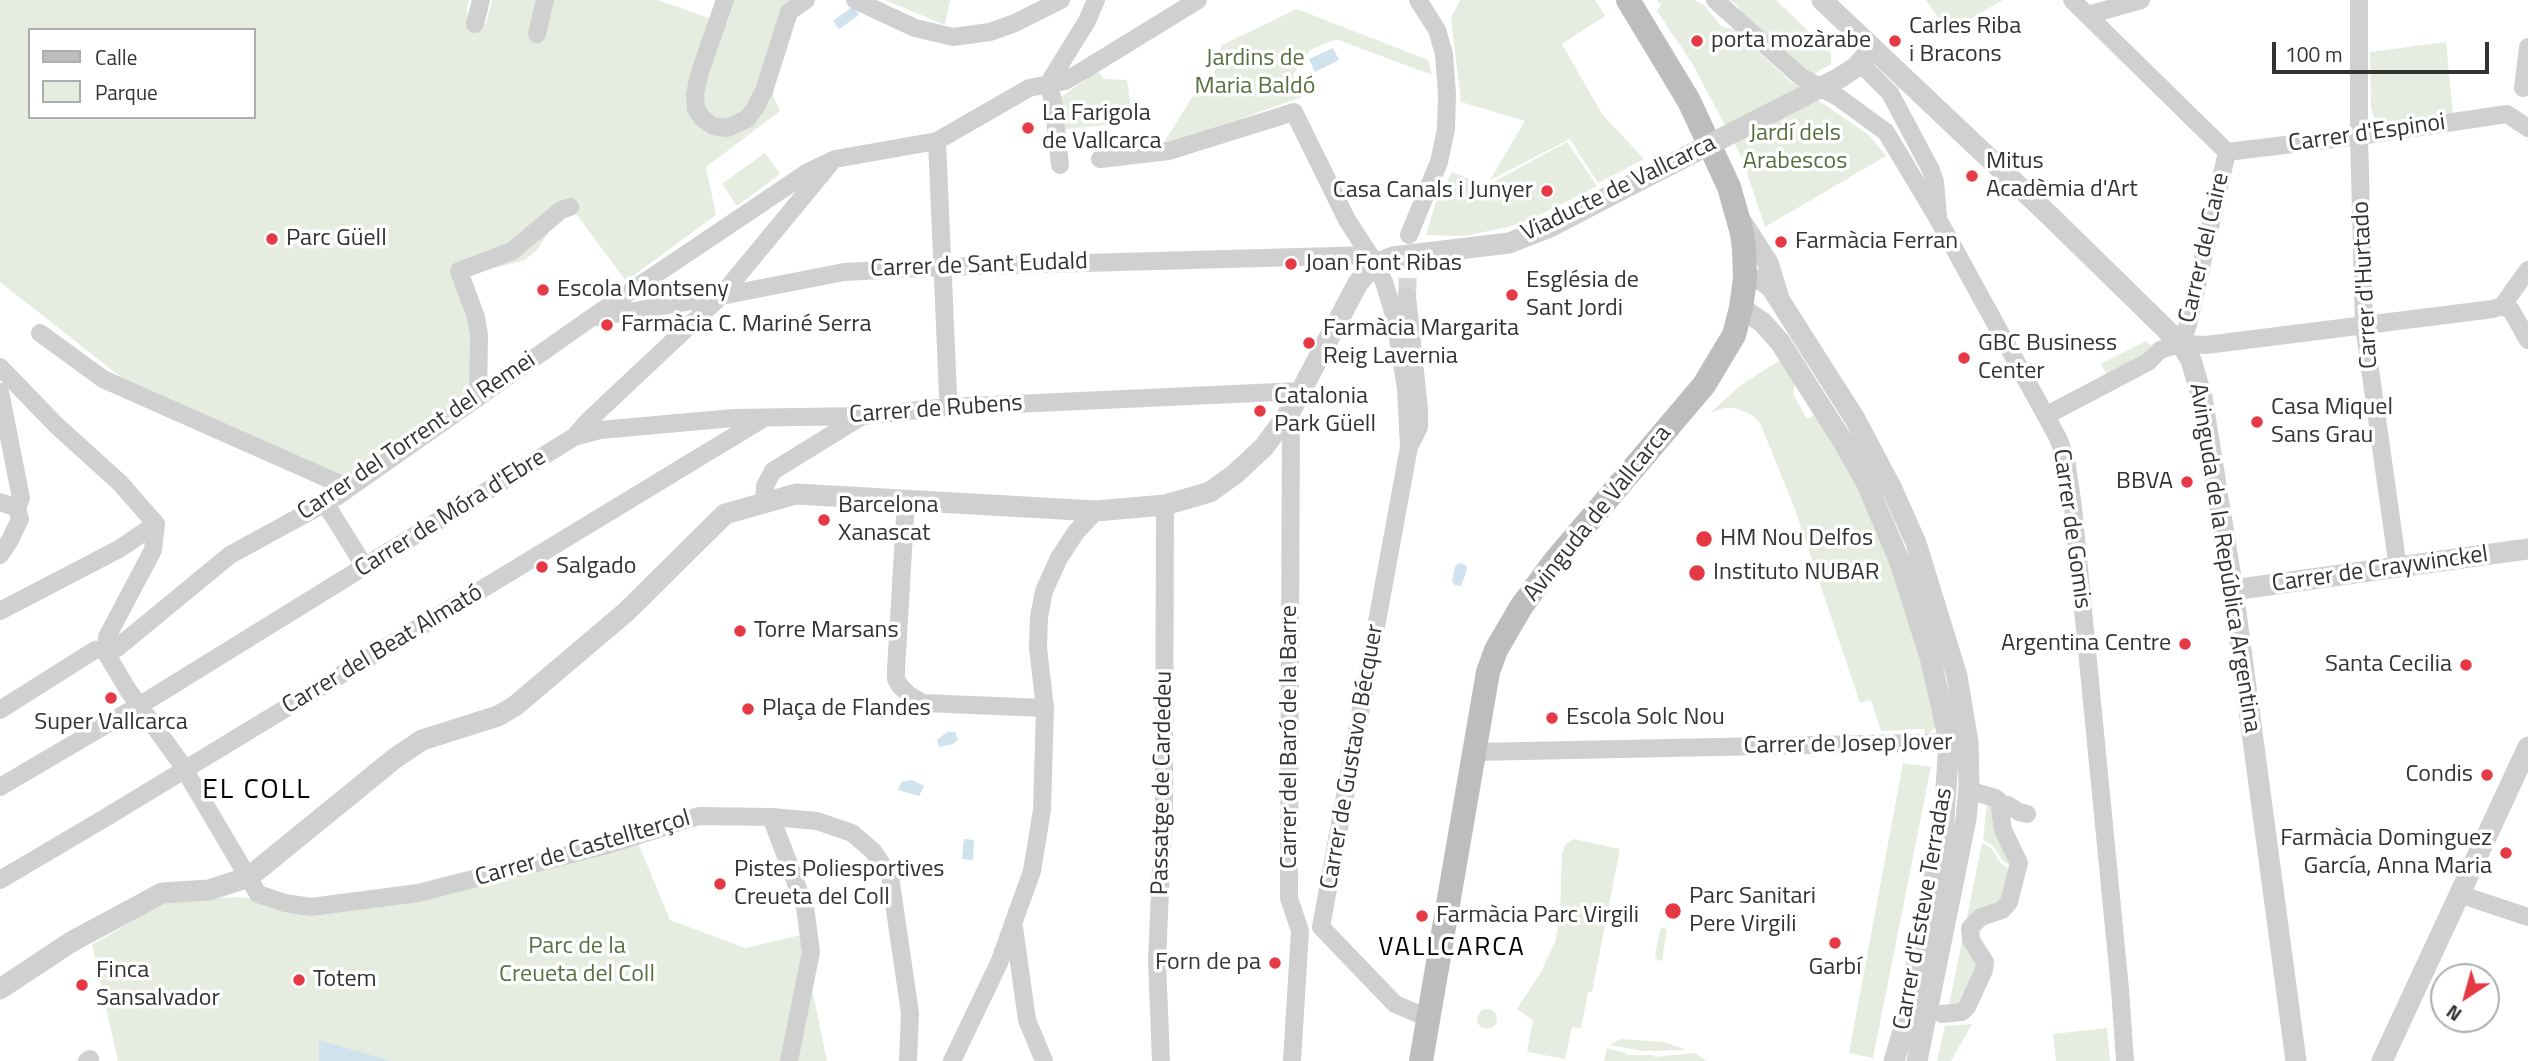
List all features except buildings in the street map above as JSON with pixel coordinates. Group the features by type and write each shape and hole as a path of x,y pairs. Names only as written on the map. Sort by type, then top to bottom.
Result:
{"main road":[{"name":"Avinguda de Vallcarca","path":"1421,1061 1488,672 1496,650 1510,624 1554,562 1704,384 1734,335 1741,308 1745,279 1744,248 1738,216 1721,167 1701,124 1629,0"}],"street":[{"path":"475,24 481,0"},
{"path":"537,34 545,0"},
{"path":"725,0 695,94 696,109 702,119 713,126 727,128 747,119 755,108 764,91 789,12 806,0"},
{"path":"855,0 915,28 953,37 990,32 1061,0"},
{"path":"1060,165 1053,100 1048,84 1087,22 1096,0"},
{"path":"948,395 937,141 1028,88 1065,81 1084,71 1198,0"},
{"path":"1409,235 1438,162 1446,129 1444,54 1437,30 1418,0"},
{"name":"Carrer de Gomis","path":"1715,0 1801,77 1838,97 1885,132 1938,219 2047,415 2066,459 2073,502 2125,1061"},
{"name":"Avinguda de la República Argentina","path":"1822,0 1867,56 2048,212 2181,344 2198,377 2233,590 2296,1061"},
{"path":"2073,0 2227,152"},
{"path":"2088,15 2141,0"},
{"name":"Carrer d'Hurtado","path":"2359,0 2364,326 2398,568"},
{"path":"2528,47 2525,84 2507,114 2528,128"},
{"path":"1867,56 1931,170 1935,182 1938,219"},
{"name":"Viaducte de Vallcarca","path":"1370,264 1393,257 1508,243 1550,227 1841,77 1867,56"},
{"name":"Carrer de Gustavo Bécquer","path":"1100,159 1169,151 1294,112 1370,264 1384,282 1395,318 1406,388 1409,447 1321,927"},
{"name":"Carrer d'Espinoi","path":"2227,152 2507,114"},
{"name":"Carrer del Torrent del Remei","path":"0,710 95,650 117,648 230,555 349,488 592,318 808,172 835,159 937,141"},
{"name":"Carrer del Caire","path":"2181,344 2189,325 2227,152"},
{"name":"Carrer de Móra d'Ebre","path":"0,787 574,438 589,420 721,296 835,159"},
{"path":"478,398 480,369 476,317 459,271 512,251 561,210 570,207"},
{"path":"1738,216 1768,263 1779,297"},
{"path":"0,989 71,942 162,893 209,890 249,877 394,759 422,740 498,716 515,706 626,612 725,514 796,495 1096,511 1165,505 1210,492 1236,474 1264,447 1295,400 1370,264"},
{"name":"Carrer de Sant Eudald","path":"592,318 844,272 941,267 1370,264"},
{"path":"2047,415 2148,362 2160,350 2181,344 2206,345 2493,309 2502,306 2528,270"},
{"path":"1745,279 1766,282 1779,297"},
{"name":"Carrer de Gustavo Bécquer","path":"1407,296 1419,409 1419,427 1409,447"},
{"name":"Carrer d'Esteve Terradas","path":"1779,297 1855,419 1892,489 1916,543 1957,676 1958,742 1943,833 1894,1061"},
{"path":"2502,306 2511,310 2528,340"},
{"name":"Carrer d'Esteve Terradas","path":"1741,308 1762,322 1780,342 1866,482 1900,562 1958,742 1968,790 1955,881 1917,1061"},
{"path":"40,333 103,380 349,488"},
{"path":"0,367 56,425 120,484 156,524 153,550 107,637 106,649"},
{"path":"0,393 21,498 8,505 20,519 5,547"},
{"name":"Carrer de Rubens","path":"574,438 600,430 734,418 862,416 948,407 1295,400"},
{"name":"Carrer del Baró de la Barre","path":"1292,1061 1300,931 1289,898 1295,400"},
{"path":"764,504 765,486 773,471 862,416"},
{"name":"Carrer del Beat Almató","path":"0,880 764,418"},
{"path":"906,500 896,670 896,679 900,686 923,703 1045,708"},
{"path":"325,503 365,567"},
{"name":"Passatge de Cardedeu","path":"1161,1061 1157,960 1164,803 1165,505"},
{"path":"952,1061 999,963 1032,872 1042,810 1045,708 1038,648 1039,617 1044,591 1059,558 1076,532 1096,511"},
{"path":"0,611 119,549 156,524"},
{"name":"Carrer de Craywinckel","path":"2233,590 2528,550"},
{"name":"Carrer de Castellterçol","path":"106,649 123,682 184,770 258,894 285,902 311,907 418,893 611,844 699,816 817,821 852,833 873,851 890,876 910,1013 908,1061"},
{"name":"Carrer de Josep Jover","path":"1475,752 1958,742"},
{"path":"2382,1061 2528,747"},
{"path":"1942,1014 1965,1010 1984,970 1984,956 1971,940 1970,928 1981,917 2010,914 2010,902 2024,863 2003,830 2000,805 1995,798 1968,790"},
{"path":"2000,805 2008,805 2027,814"},
{"path":"771,817 805,907 811,952 789,1061"},
{"path":"2459,894 2528,917"},
{"path":"1014,924 1027,1020 1044,1061"},
{"path":"1300,931 1321,927 1395,1004 1428,1018"}],"green space":[{"name":"Parc Güell","path":"0,0 469,0 466,12 486,24 492,0 657,0 727,24 734,0 795,0 765,77 780,111 706,167 716,215 626,281 574,211 552,227 537,250 525,260 468,275 475,353 474,385 468,396 351,480 121,377 0,282"},
{"path":"885,0 950,0 945,25"},
{"path":"1460,0 1595,0 1605,16 1562,44 1602,114 1644,159 1598,183 1570,139 1490,180 1525,121 1461,102 1451,18"},
{"name":"Jardí dels Arabescos","path":"1657,0 1694,0 1704,5 1721,26 1735,30 1790,81 1869,135 1886,156 1765,227 1742,158 1692,63 1657,11 1661,5"},
{"name":"Jardí dels Arabescos","path":"1730,0 1776,0 1831,53 1831,64 1812,75 1745,18 1737,5"},
{"path":"1926,0 2003,0 1953,29 1946,18 1940,21"},
{"name":"Jardins de Maria Baldó","path":"1297,9 1428,60 1432,75 1336,39 1310,50 1293,75 1302,97 1161,147 1198,88 1211,85 1222,45"},
{"path":"2446,42 2453,113 2376,124 2371,108 2370,52"},
{"path":"1098,71 1104,79 1127,80 1133,122 1061,130 1058,99"},
{"path":"1567,142 1597,186 1531,219 1508,227 1464,236 1426,235 1436,202 1452,172 1486,186"},
{"path":"765,153 780,174 737,206 722,184"},
{"path":"2146,341 2151,345 2144,357 2107,375 2101,364"},
{"path":"1782,359 1795,382 1793,394 1807,419 1816,414 1844,459 1885,547 1938,724 1929,734 1926,735 1924,729 1881,731 1871,700 1860,703 1795,509 1760,423 1752,415 1735,408 1724,408 1710,413 1741,385"},
{"path":"1903,763 1931,767 1873,1058 1849,1053"},
{"path":"1987,802 1993,803 2012,866 2004,862 1992,845 1983,840"},
{"path":"1574,839 1620,849 1592,992 1588,992 1581,1028 1572,1027 1565,1059 1527,1052 1533,1020 1517,1009 1541,972 1555,942 1560,917 1562,852 1566,844"},
{"name":"Parc de la Creueta del Coll","path":"638,843 670,920 745,948 801,935 827,1061 118,1061 92,945 166,901 238,897 262,900 301,913"},
{"path":"1982,843 1991,848 2001,863 2011,870 2003,901 1975,916 1981,960 1963,1005 1948,1010"},
{"path":"1664,927 1667,931 1662,960 1658,961 1655,956 1660,930"},
{"path":"1487,1009 1494,1012 1497,1019 1494,1026 1487,1029 1480,1026 1477,1019 1480,1012"},
{"path":"1972,1024 1951,1061 1937,1061 1945,1026"},
{"path":"2107,1028 2110,1061 2056,1061 2053,1034"},
{"path":"1621,1039 1664,1042 1687,1050 1644,1051 1609,1045"},
{"path":"1607,1048 1626,1055 1654,1057 1695,1053 1707,1061 1604,1061"}],"water":[{"path":"853,6 859,15 839,29 833,21"},
{"path":"1333,48 1339,60 1315,72 1309,59"},
{"path":"1459,563 1466,565 1467,570 1461,586 1452,581 1455,567"},
{"path":"947,732 955,732 958,740 939,747 937,740"},
{"path":"912,780 924,786 919,796 898,790 901,782"},
{"path":"964,839 974,840 973,860 962,859"},
{"path":"319,1040 391,1061 319,1061"}],"tunnel":[{"path":"1407,296 1409,242"}],"place":[{"name":"porta mozàrabe","path":"1697,41"},
{"name":"Carles Riba i Bracons","path":"1895,41"},
{"name":"La Farigola de Vallcarca","path":"1028,128"},
{"name":"Mitus Acadèmia d'Art","path":"1972,176"},
{"name":"Casa Canals i Junyer","path":"1547,191"},
{"name":"Parc Güell","path":"272,239"},
{"name":"Farmàcia Ferran","path":"1781,242"},
{"name":"Joan Font Ribas","path":"1291,264"},
{"name":"Escola Montseny","path":"543,290"},
{"name":"Església de Sant Jordi","path":"1512,295"},
{"name":"Farmàcia C. Mariné Serra","path":"607,325"},
{"name":"Farmàcia Margarita Reig Lavernia","path":"1309,343"},
{"name":"GBC Business Center","path":"1964,358"},
{"name":"Catalonia Park Güell","path":"1260,411"},
{"name":"Casa Miquel Sans Grau","path":"2257,422"},
{"name":"BBVA","path":"2187,482"},
{"name":"Barcelona Xanascat","path":"824,520"},
{"name":"HM Nou Delfos","path":"1704,539"},
{"name":"Salgado","path":"542,567"},
{"name":"Instituto NUBAR","path":"1697,573"},
{"name":"Torre Marsans","path":"740,631"},
{"name":"Argentina Centre","path":"2185,644"},
{"name":"Santa Cecilia","path":"2466,665"},
{"name":"Super Vallcarca","path":"111,698"},
{"name":"Plaça de Flandes","path":"748,709"},
{"name":"Escola Solc Nou","path":"1552,718"},
{"name":"Condis","path":"2487,775"},
{"name":"Farmàcia Dominguez García, Anna Maria","path":"2506,853"},
{"name":"Pistes Poliesportives Creueta del Coll","path":"720,884"},
{"name":"Parc Sanitari Pere Virgili","path":"1673,911"},
{"name":"Farmàcia Parc Virgili","path":"1422,916"},
{"name":"Garbí","path":"1835,943"},
{"name":"Forn de pa","path":"1275,963"},
{"name":"Totem","path":"299,980"},
{"name":"Finca Sansalvador","path":"82,985"}],"district":[{"name":"EL COLL","path":"257,791"},
{"name":"VALLCARCA","path":"1452,949"}]}
